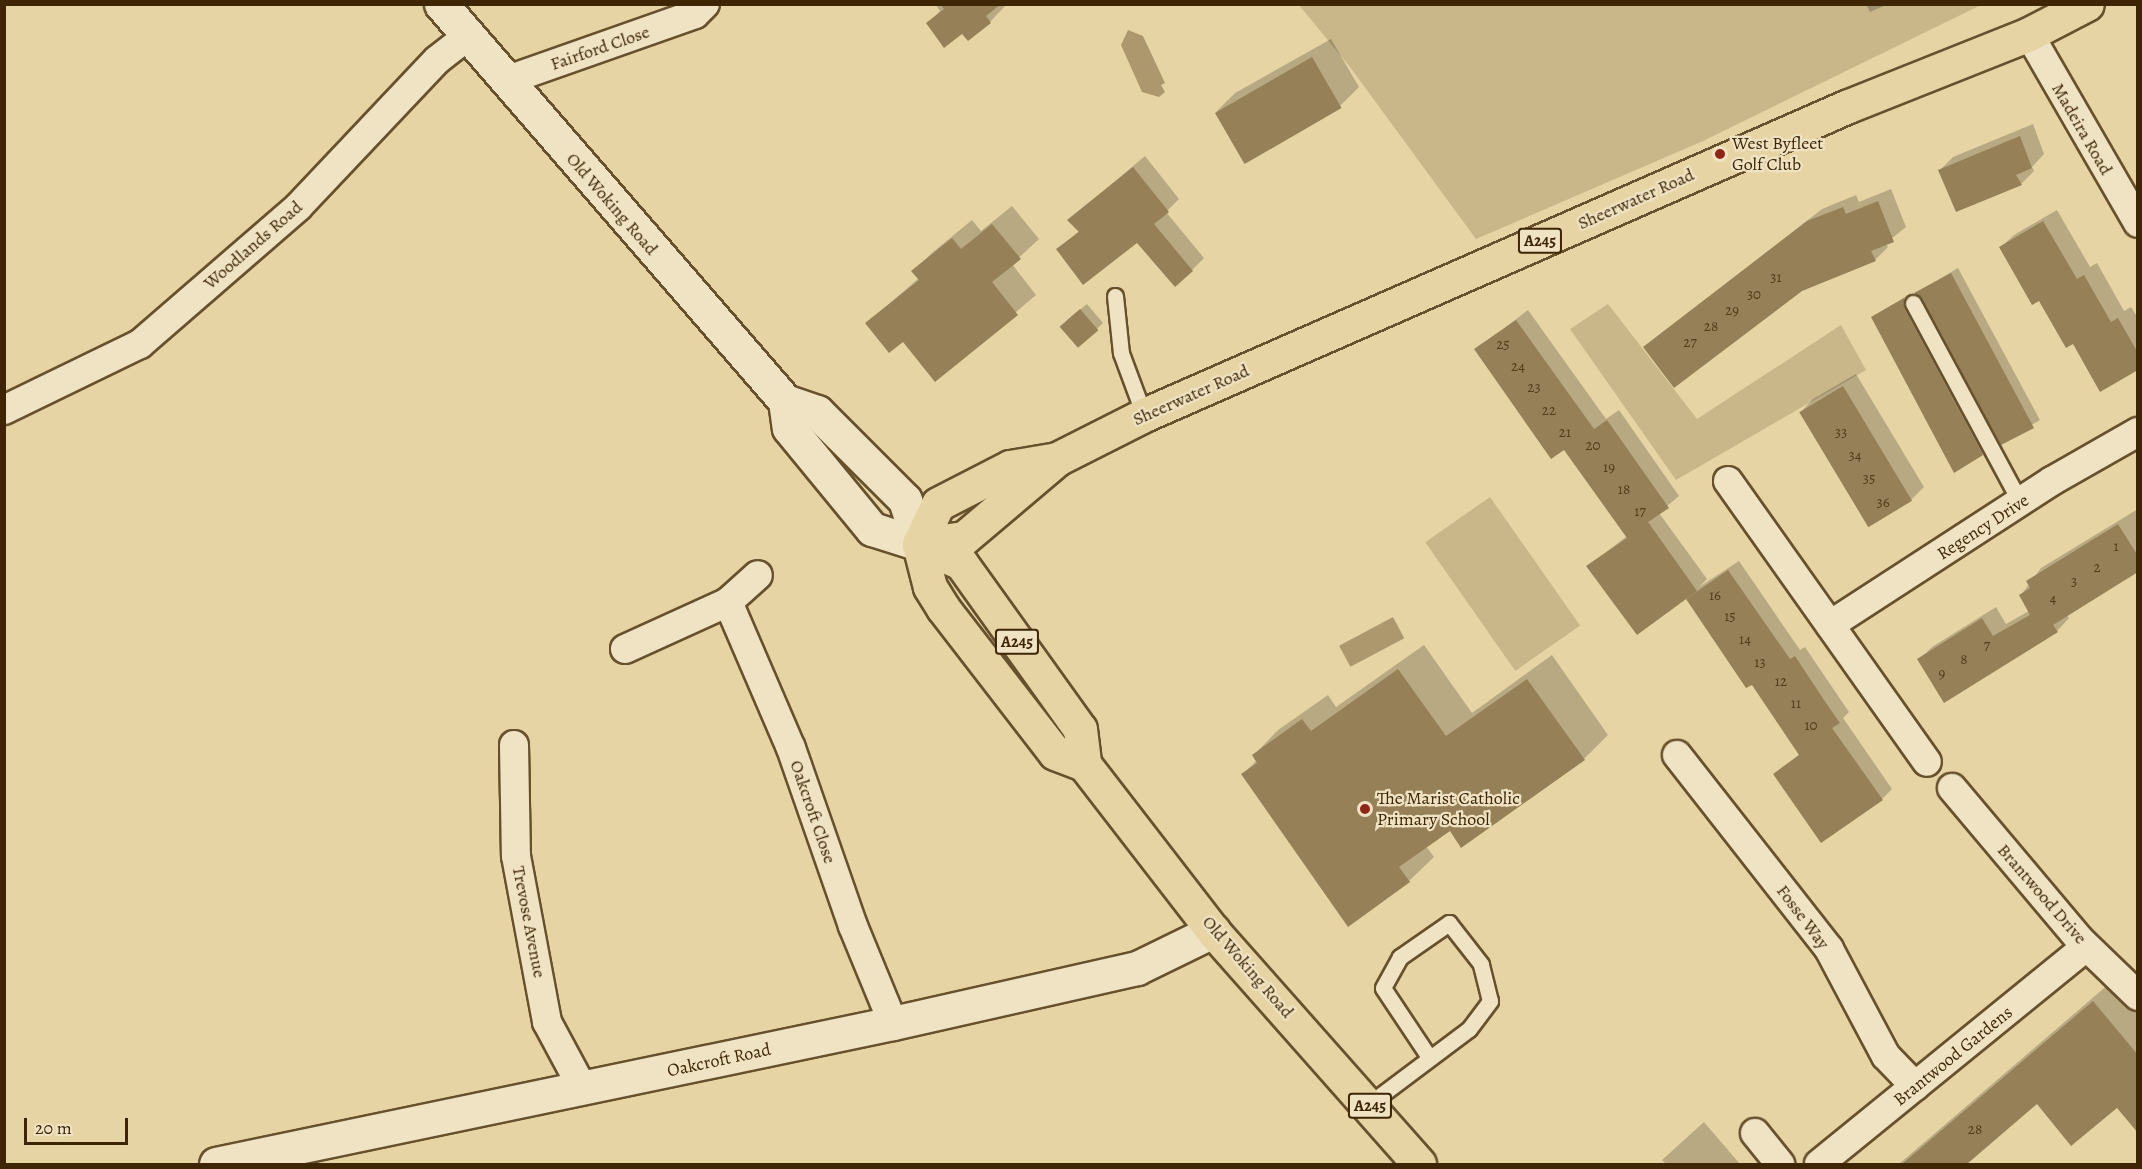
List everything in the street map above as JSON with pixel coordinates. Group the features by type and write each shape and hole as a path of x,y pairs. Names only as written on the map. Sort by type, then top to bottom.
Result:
{"main road":[{"name":"Old Woking Road","path":"441,4 505,81 785,401 817,412 905,500 919,544"},
{"name":"Sheerwater Road","path":"919,544 938,504 1010,467 1057,459 1144,415 1846,107 2029,34 2087,4"},
{"name":"Old Woking Road","path":"785,401 789,428 872,529 919,544 961,563 1080,729 1084,764 1213,931 1369,1104 1419,1164"},
{"name":"Oakcroft Road","path":"216,1164 583,1089 1137,968 1213,931"}],"street":[{"name":"Fairford Close","path":"505,81 696,8"},
{"name":"Madeira Road","path":"2029,34 2138,223"},
{"name":"Woodlands Road","path":"4,410 140,344 298,207 437,60 468,36"},
{"name":"Regency Drive","path":"1830,625 2020,502 2138,432"},
{"path":"1728,481 1927,762"},
{"path":"625,649 728,602 758,575"},
{"name":"Oakcroft Close","path":"728,602 791,748 853,926 893,1023"},
{"name":"Trevose Avenue","path":"514,745 516,856 547,1022 583,1089"},
{"name":"Fosse Way","path":"1677,755 1828,949 1886,1056 1915,1086"},
{"name":"Brantwood Drive","path":"1952,788 2086,947 2138,996"},
{"name":"Brantwood Gardens","path":"1819,1164 2086,947"},
{"path":"1755,1133 1780,1164"}],"lane":[{"path":"1115,296 1121,353 1144,415"},
{"path":"1913,303 2020,502"},
{"path":"1369,1104 1468,1029 1490,1001 1481,964 1449,923 1400,957 1383,988 1429,1057"}],"shaded area":[{"name":"West Byfleet Golf Club","path":"1299,5 1981,5 1703,141 1476,239 1350,67"},
{"path":"1128,30 1143,36 1165,83 1161,85 1165,92 1159,97 1142,92 1121,45"},
{"path":"1608,304 1697,419 1841,325 1866,370 1676,480 1570,329"},
{"path":"1490,497 1580,626 1515,671 1425,542"},
{"path":"1393,617 1404,638 1350,667 1339,646"}],"building":[{"path":"940,4 1001,4 986,16 991,23 968,41 962,34 944,48 926,23 944,9"},
{"path":"1312,57 1342,108 1245,164 1215,113"},
{"path":"2020,136 2032,168 2016,175 2022,185 1956,212 1938,170"},
{"path":"1133,167 1169,212 1154,224 1193,271 1175,287 1137,243 1083,285 1056,249 1079,232 1067,220"},
{"path":"1878,201 1894,242 1871,251 1876,261 1802,291 1674,388 1643,347 1807,221 1843,207 1846,214"},
{"path":"2043,221 2077,279 2084,275 2111,322 2118,318 2138,353 2138,370 2100,392 2073,344 2066,348 2039,301 2032,305 1999,247"},
{"path":"992,224 1021,259 992,282 1018,315 935,382 903,342 889,353 865,323 919,280 911,271 952,238 961,249"},
{"path":"1951,273 2034,428 2001,445 1922,298 1914,293"},
{"path":"1904,298 1904,308 1983,455 1954,473 1871,317"},
{"path":"1080,309 1098,330 1078,348 1060,327"},
{"path":"1516,320 1594,429 1607,420 1669,508 1648,522 1697,591 1637,635 1586,566 1627,538 1564,450 1551,459 1474,349"},
{"path":"1843,386 1912,501 1868,527 1799,412"},
{"path":"2118,524 2138,556 2138,572 2053,625 2058,632 1944,703 1917,659 1982,618 1993,636 2030,615 2019,595 2030,588 2026,581"},
{"path":"1728,570 1790,659 1795,656 1840,723 1832,728 1883,800 1821,843 1773,774 1799,755 1752,685 1746,688 1686,599"},
{"path":"1398,669 1446,736 1527,679 1585,760 1461,848 1450,831 1399,867 1410,882 1348,927 1241,774 1257,763 1252,755 1302,719 1311,731"},
{"path":"2093,1001 2138,1055 2138,1133 2117,1108 2071,1146 2037,1104 1967,1164 1902,1164"}],"place":[{"name":"West Byfleet Golf Club","path":"1720,154"},
{"name":"The Marist Catholic Primary School","path":"1365,809"}]}
